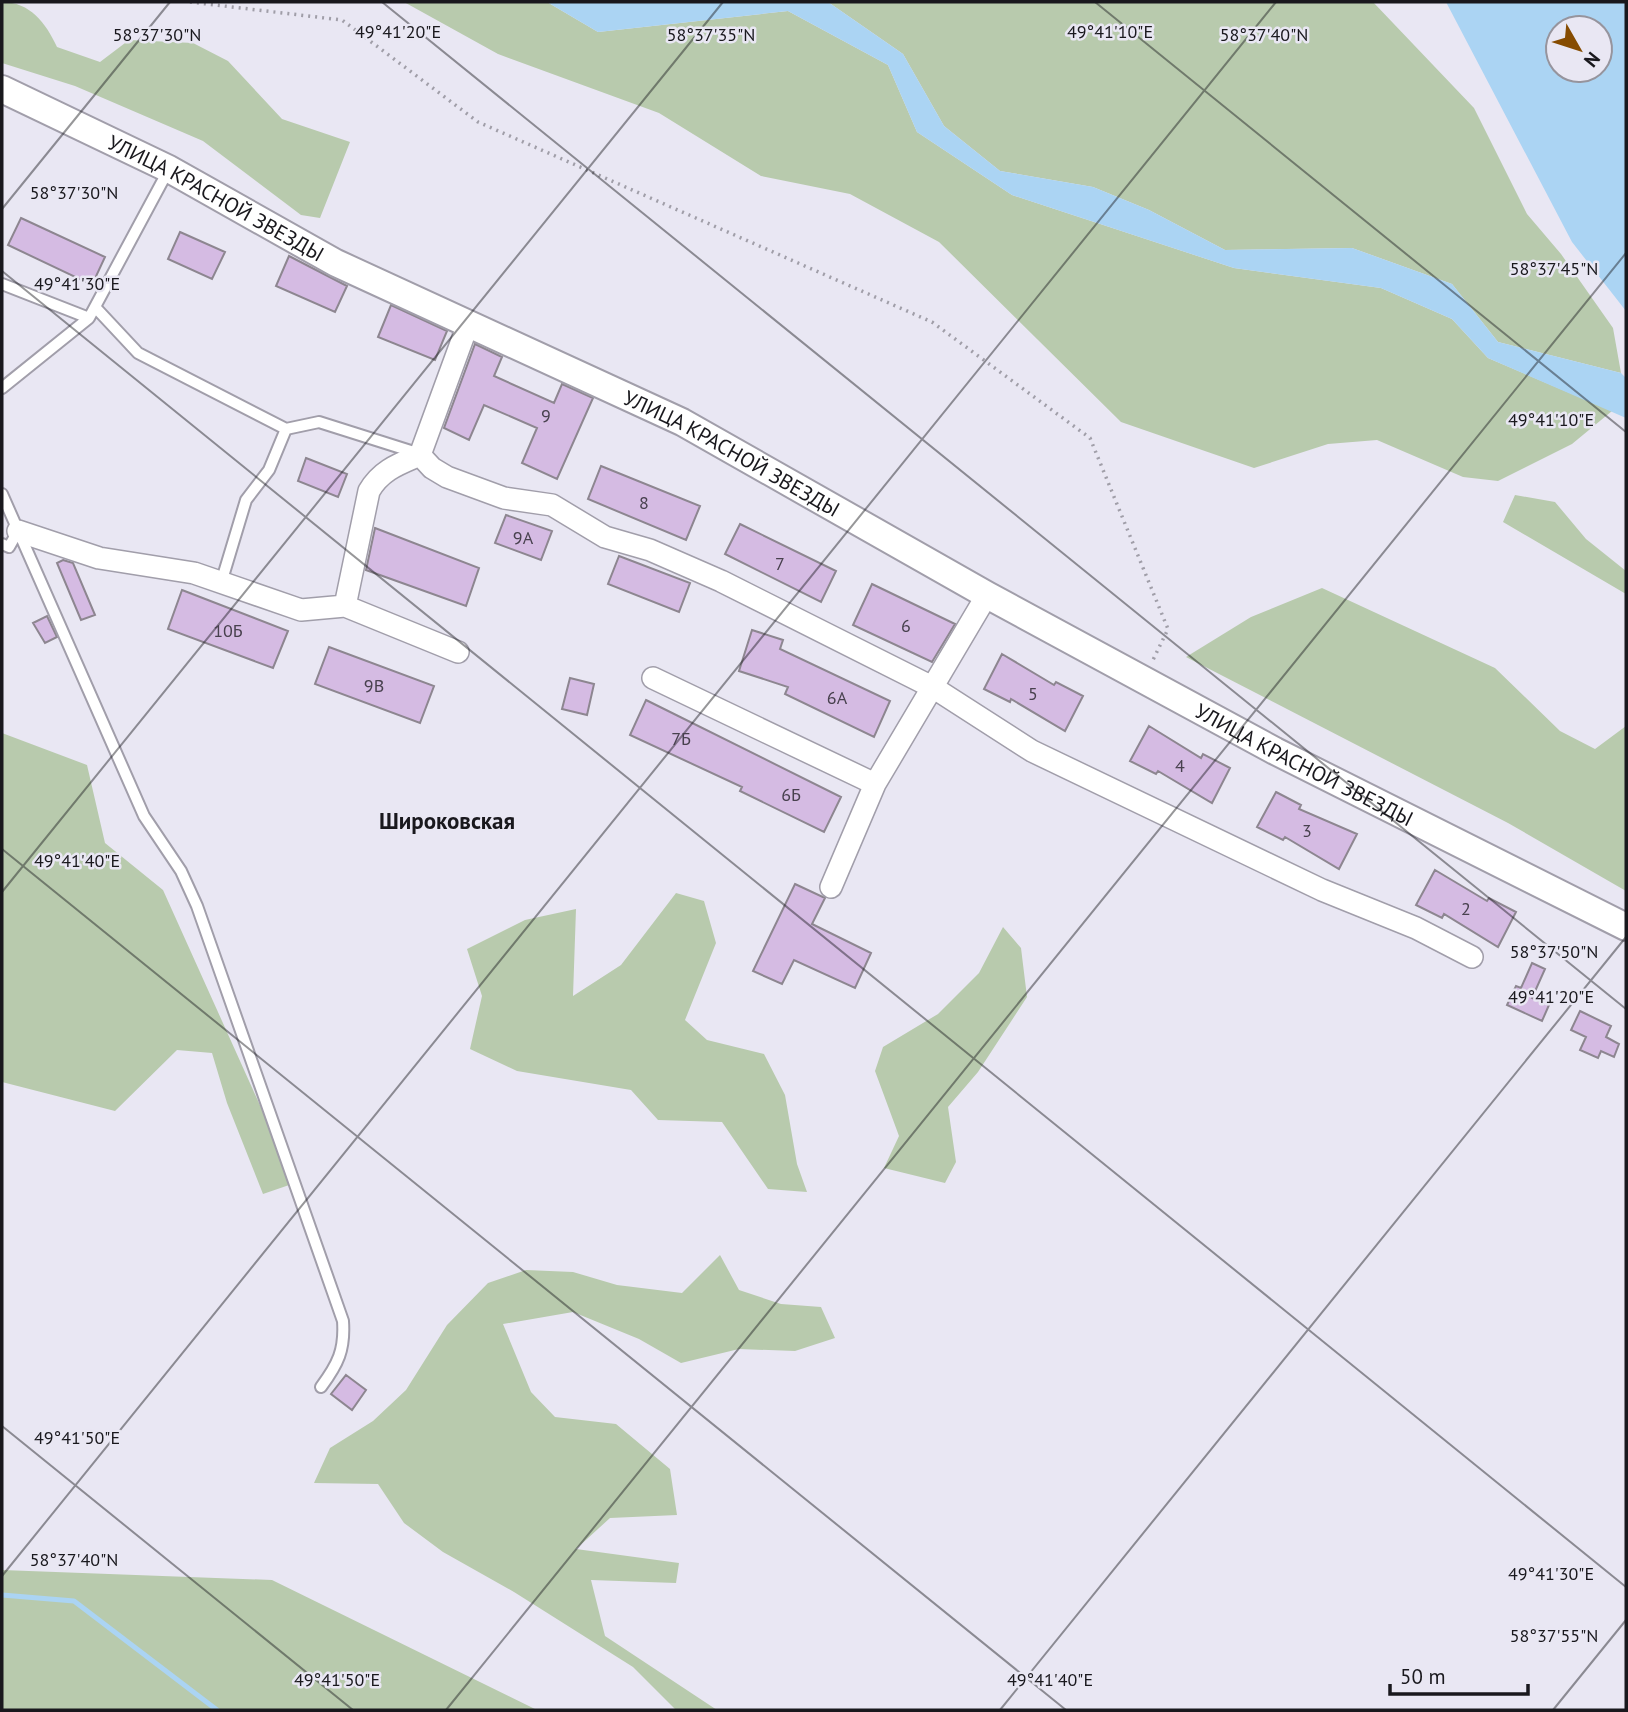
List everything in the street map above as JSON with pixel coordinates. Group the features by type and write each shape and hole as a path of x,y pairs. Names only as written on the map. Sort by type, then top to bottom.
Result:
{"street":[{"name":"УЛИЦА КРАСНОЙ ЗВЕЗДЫ","path":"2,89 169,169 336,263 682,422 987,594 1275,751 1626,927"},
{"path":"345,606 369,491 376,478 394,466 421,455 468,324"},
{"path":"421,455 432,468 447,477 504,498 552,505 605,537 650,550 721,581 934,688 1032,751 1321,890 1416,928 1472,957"},
{"path":"10,537 99,558 169,568 301,610 345,606 458,652"},
{"path":"831,887 875,784 987,594"},
{"path":"653,678 875,784"}],"lane":[{"path":"2,388 92,312 169,169"},
{"path":"2,284 92,312 138,353 286,429 319,422 421,455"},
{"path":"221,583 246,500 269,470 286,429"},
{"path":"2,494 10,537 144,816 181,871 197,906 321,1253 343,1321 345,1344 340,1362 321,1387"}],"path":[{"path":"190,2 342,20 478,122 932,322 1090,438 1168,629 1143,679"}],"green space":[{"path":"2,2 29,10 42,22 57,47 100,62 129,40 193,43 228,61 282,119 350,142 320,218 301,215 203,141 75,86 2,63"},
{"path":"404,2 547,2 598,32 788,11 888,65 917,132 1012,195 1234,268 1381,288 1452,319 1488,358 1612,411 1572,444 1498,481 1463,477 1377,440 1328,444 1254,468 1121,422 939,242 850,194 761,176 659,113 498,54"},
{"path":"828,2 1373,2 1474,108 1527,214 1561,254 1613,328 1621,373 1498,342 1452,284 1352,248 1225,250 1149,210 1093,187 1000,171 944,126 903,54"},
{"path":"1515,495 1555,502 1586,539 1626,571 1626,594 1503,522"},
{"path":"1322,588 1495,668 1560,731 1595,749 1626,726 1626,891 1508,823 1186,657 1251,617"},
{"path":"2,733 87,765 105,843 163,890 295,1183 263,1194 227,1103 212,1053 177,1050 115,1111 2,1082"},
{"path":"676,893 704,901 716,943 685,1020 707,1040 764,1054 785,1095 797,1164 807,1192 768,1189 722,1122 658,1120 631,1090 517,1071 470,1049 482,996 467,949 525,920 576,909 573,996 621,965"},
{"path":"1003,927 1021,948 1027,997 978,1072 948,1107 956,1162 945,1183 884,1168 899,1136 875,1071 883,1047 938,1014 979,973"},
{"path":"720,1255 739,1290 781,1304 821,1307 835,1338 795,1351 739,1349 681,1363 639,1339 573,1312 503,1324 531,1392 555,1417 616,1424 670,1469 677,1515 610,1518 576,1549 679,1563 676,1583 591,1580 605,1636 717,1710 676,1710 633,1667 514,1592 443,1552 404,1523 378,1484 314,1483 330,1448 373,1421 406,1390 447,1325 488,1283 526,1270 573,1272 617,1285 682,1293"},
{"path":"2,1570 272,1580 537,1710 2,1710"}],"water":[{"path":"547,2 828,2 903,54 944,126 1000,171 1093,187 1149,210 1225,250 1352,248 1452,284 1498,342 1621,373 1626,378 1626,418 1488,358 1452,319 1381,288 1234,268 1012,195 917,132 888,65 788,11 598,32"},
{"path":"1446,2 1626,2 1626,311 1572,242"}],"building":[{"path":"21,218 105,257 92,285 8,245"},
{"path":"180,232 225,252 212,279 168,259"},
{"path":"289,256 347,286 335,312 276,286"},
{"path":"391,305 447,331 435,360 378,337"},
{"path":"475,344 502,357 494,376 554,403 562,384 593,398 557,479 522,463 537,428 484,405 469,440 444,428"},
{"path":"306,458 347,474 338,497 298,481"},
{"path":"601,466 700,506 686,540 588,499"},
{"path":"506,515 552,531 541,560 495,543"},
{"path":"740,524 836,571 821,602 725,554"},
{"path":"375,528 479,568 466,606 366,570"},
{"path":"619,556 690,583 679,612 608,584"},
{"path":"63,560 73,563 95,615 81,620 57,563"},
{"path":"872,584 955,624 932,662 853,625"},
{"path":"182,590 288,631 273,668 168,629"},
{"path":"47,616 57,637 45,643 33,623"},
{"path":"752,630 783,640 780,649 890,701 874,737 785,694 788,687 739,671"},
{"path":"329,647 434,686 420,723 315,684"},
{"path":"1002,654 1054,685 1056,682 1083,696 1065,731 1011,699 1010,702 984,689"},
{"path":"570,678 594,684 587,715 562,709"},
{"path":"646,700 841,797 824,832 740,791 742,787 630,735"},
{"path":"1149,726 1201,758 1203,754 1230,768 1212,803 1158,771 1156,774 1130,761"},
{"path":"1276,792 1301,805 1299,809 1357,834 1339,869 1285,837 1283,840 1257,827"},
{"path":"1435,870 1487,901 1489,898 1516,912 1498,947 1444,914 1442,918 1416,905"},
{"path":"795,884 825,898 812,924 871,953 855,988 794,960 782,984 753,971"},
{"path":"1532,963 1545,969 1532,998 1549,1005 1542,1021 1507,1005 1516,986 1521,988"},
{"path":"1580,1011 1611,1026 1606,1037 1619,1044 1614,1057 1601,1051 1598,1058 1580,1050 1586,1037 1571,1030"},
{"path":"346,1375 366,1390 352,1410 331,1394"}],"waterway":[{"path":"2,1595 74,1601 217,1710"}],"district":[{"name":"Широковская","path":"447,820"}]}
